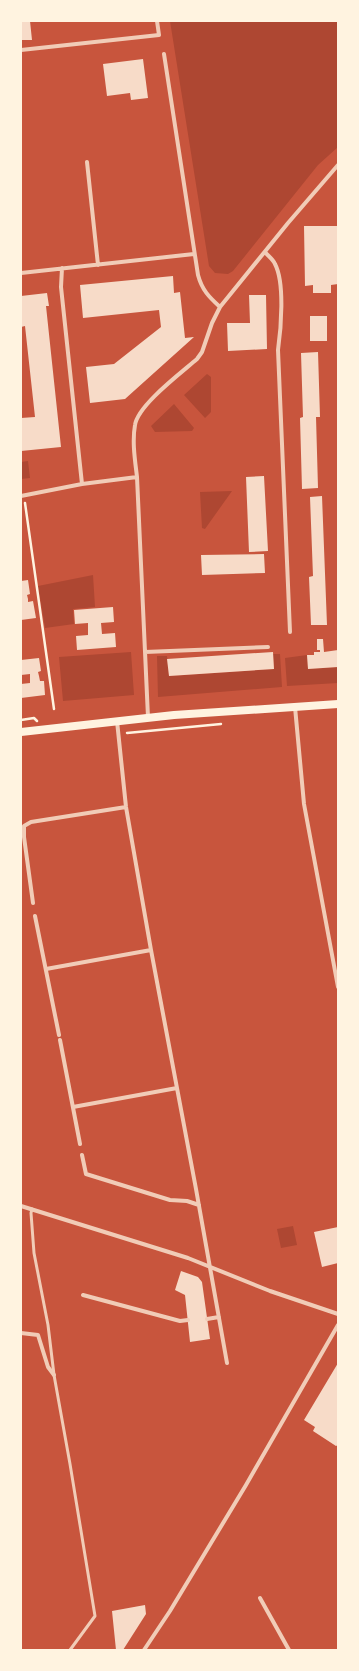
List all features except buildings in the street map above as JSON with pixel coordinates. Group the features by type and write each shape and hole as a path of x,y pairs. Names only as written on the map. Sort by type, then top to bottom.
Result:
{"main road":[{"path":"21,732 148,717 338,704"}],"street":[{"path":"21,50 159,35 157,21"},
{"path":"164,54 194,254 201,286 208,297 220,307"},
{"path":"87,162 98,265"},
{"path":"148,717 137,478 134,443 135,425 138,417 150,400 197,359 202,352 212,323 220,307 338,165"},
{"path":"265,252 275,264 280,281 282,328 278,350 290,632"},
{"path":"21,273 194,254"},
{"path":"62,268 62,287 82,484"},
{"path":"22,496 82,484 137,478"},
{"path":"145,652 268,647"},
{"path":"295,706 304,804 338,987"},
{"path":"117,721 126,806 150,950 199,1204 227,1363"},
{"path":"33,903 24,837 24,826 31,822 126,806"},
{"path":"35,916 74,1107 80,1144"},
{"path":"46,969 150,950"},
{"path":"74,1107 177,1088"},
{"path":"82,1155 86,1174 170,1200 187,1201 199,1204"},
{"path":"21,1206 188,1258 270,1292 338,1314"},
{"path":"83,1294 180,1321 188,1320"},
{"path":"207,1319 219,1317"},
{"path":"148,1649 246,1485 338,1325"},
{"path":"21,1333 38,1335 48,1366 54,1375"},
{"path":"260,1598 289,1650"}],"lane":[{"path":"32,1209 30,1213 34,1253 48,1325 54,1375 95,1616 70,1650"}],"path":[{"path":"22,496 54,709"},
{"path":"118,733 229,723"}],"shaded area":[{"path":"170,21 338,21 338,147 318,165 233,271 228,274 215,273 209,266"},
{"path":"207,374 211,377 211,412 205,418 184,395"},
{"path":"174,404 194,428 192,431 155,432 151,426"},
{"path":"28,461 30,478 21,479 21,462"},
{"path":"232,491 205,529 202,528 200,492"},
{"path":"93,575 95,607 73,609 74,624 45,628 38,586"},
{"path":"131,652 134,695 63,701 59,657"},
{"path":"273,654 280,654 282,687 158,697 157,656 167,656 169,676 274,669"},
{"path":"307,655 308,669 338,667 338,683 287,686 285,658"},
{"path":"293,1226 297,1245 281,1248 277,1229"}]}
